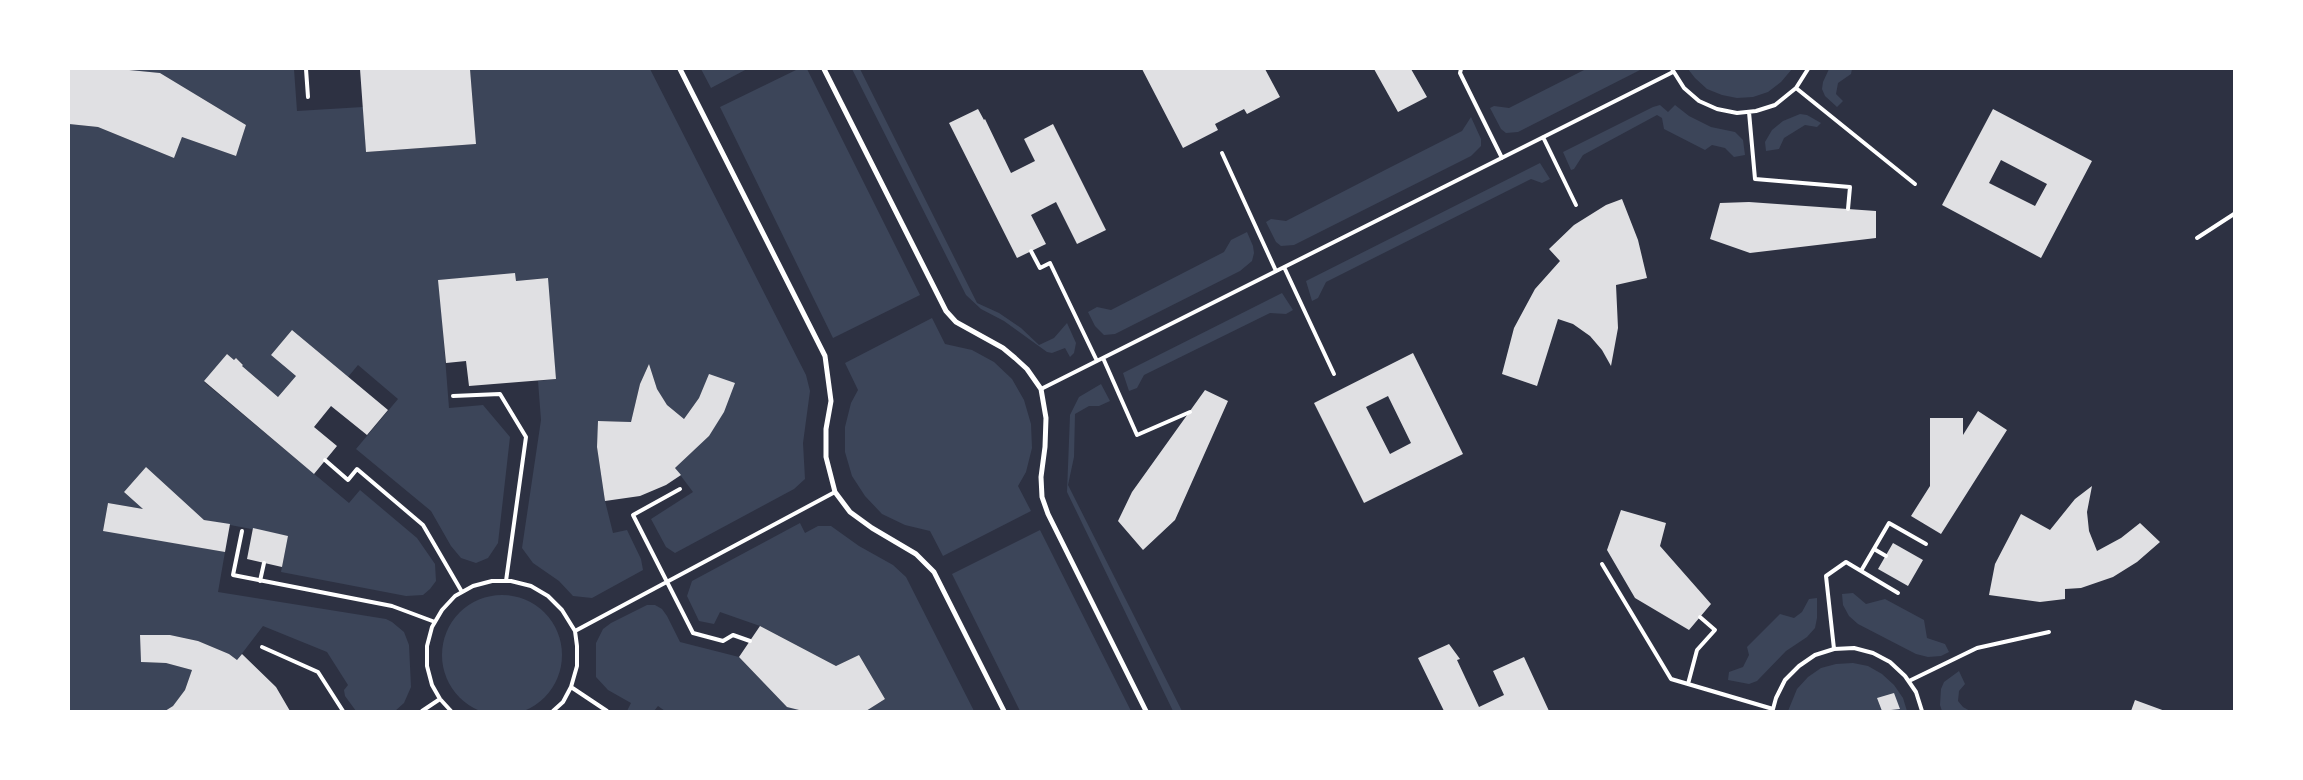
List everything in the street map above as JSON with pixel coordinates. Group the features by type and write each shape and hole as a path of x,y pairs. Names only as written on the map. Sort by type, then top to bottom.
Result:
{"street":[{"path":"680,69 825,356 831,401 826,429 826,457 835,492 850,512 872,528 916,554 934,572 1004,711"},
{"path":"824,69 946,311 956,322 1003,348 1016,358 1027,369 1041,389 1046,418 1041,477 1045,505 1146,711"}],"lane":[{"path":"306,69 308,97"},
{"path":"1461,69 1460,73 1502,158"},
{"path":"1041,389 1502,158 1672,70 1684,88 1699,101 1717,109 1737,113 1775,105 1796,88 1808,69"},
{"path":"1796,88 1915,184"},
{"path":"1749,112 1755,179 1850,187 1848,209"},
{"path":"1543,137 1576,205"},
{"path":"1222,153 1276,271"},
{"path":"2197,238 2234,214"},
{"path":"1030,251 1040,268 1050,263 1097,361"},
{"path":"1284,267 1334,374"},
{"path":"1103,358 1137,435 1190,412"},
{"path":"453,396 500,394 526,437 506,581"},
{"path":"325,460 348,480 357,470 423,525 462,592"},
{"path":"680,488 632,515 693,633 723,641 733,635 750,641"},
{"path":"574,631 835,492"},
{"path":"1861,571 1889,523 1926,544"},
{"path":"242,531 233,575 392,606 435,622"},
{"path":"1874,549 1886,556"},
{"path":"1834,649 1826,576 1846,562 1898,593"},
{"path":"260,580 264,563"},
{"path":"1602,564 1671,679 1773,710 1776,698 1785,680 1798,666 1815,655 1834,649 1854,648 1873,653 1890,662 1916,692 1922,711"},
{"path":"452,711 440,699 432,685 427,666 427,646 435,622 442,610 462,592 473,586 492,581 506,581 531,586 548,596 562,610 574,631 577,646 577,666 571,687 563,702 553,711"},
{"path":"1688,684 1697,650 1715,630 1700,617"},
{"path":"1909,682 1977,648 2049,632"},
{"path":"262,647 318,672 343,711"},
{"path":"571,687 607,711"},
{"path":"422,711 440,699"}],"shaded area":[{"path":"119,69 294,69 297,111 363,107 366,152 476,144 470,69 650,69 806,375 810,391 803,443 805,479 794,489 675,553 666,547 651,519 693,492 675,468 709,436 709,375 699,398 684,419 667,405 657,389 649,364 640,384 631,422 599,421 597,447 605,501 613,533 627,530 641,559 643,570 592,598 573,596 559,581 533,563 522,548 541,420 538,381 556,379 547,278 516,281 515,274 439,280 449,408 483,405 510,437 498,543 488,558 476,563 461,558 451,546 431,511 356,449 398,399 358,365 348,377 292,330 271,355 296,376 278,397 242,366 243,364 236,358 234,360 227,354 204,382 349,503 360,490 417,538 435,564 436,581 430,589 423,595 406,596 281,572 288,536 204,520 146,467 124,492 143,509 108,503 103,530 225,552 218,592 386,619 392,622 404,632 409,645 411,687 404,703 395,711 356,711 345,696 344,690 348,685 327,652 263,626 237,660 229,654 198,641 170,635 140,635 141,662 166,663 192,670 185,690 173,706 165,711 69,711 69,124 98,127 174,158 182,137 236,156 246,125 160,73"},
{"path":"701,69 747,69 711,88"},
{"path":"798,69 807,69 920,295 833,338 720,107"},
{"path":"852,69 860,69 977,303 999,313 1021,328 1039,345 1054,338 1067,323 1076,343 1074,353 1070,357 1065,348 1052,353 1047,352 1004,321 981,309 966,295"},
{"path":"1586,69 1642,69 1518,132 1506,133 1501,129 1490,108 1494,106 1509,108"},
{"path":"1688,69 1792,69 1781,82 1768,92 1753,97 1737,98 1707,89"},
{"path":"1829,69 1852,69 1851,74 1838,83 1836,94 1843,101 1837,107 1825,96 1822,89"},
{"path":"1660,105 1668,112 1675,105 1689,116 1711,127 1735,132 1743,140 1745,155 1734,157 1725,148 1712,145 1705,150 1664,129 1662,118 1657,115 1583,155 1574,169 1571,170 1563,152"},
{"path":"1800,114 1807,115 1821,123 1817,127 1805,125 1784,138 1779,149 1766,151 1765,142 1772,130 1783,121"},
{"path":"1471,117 1481,139 1481,146 1471,156 1294,245 1281,246 1276,242 1266,222 1271,219 1286,221 1462,131"},
{"path":"1540,163 1550,179 1542,183 1531,179 1326,282 1318,298 1312,301 1306,281"},
{"path":"1247,232 1254,253 1252,261 1240,271 1115,334 1104,335 1095,326 1088,312 1097,307 1111,310 1224,252 1231,240"},
{"path":"1282,293 1293,310 1286,314 1270,313 1144,375 1137,388 1129,391 1123,373"},
{"path":"932,318 945,344 972,350 994,362 1012,379 1024,400 1031,424 1032,448 1026,472 1018,486 1031,511 943,556 930,531 905,525 882,514 865,496 852,476 845,452 845,427 851,403 858,390 845,363"},
{"path":"1101,384 1110,401 1099,406 1089,406 1075,414 1074,457 1068,485 1182,711 1173,711 1067,492 1070,415 1079,397"},
{"path":"800,523 805,533 818,526 831,526 859,546 893,565 906,577 974,711 866,711 885,699 859,655 836,666 760,626 720,612 714,624 699,621 687,596 692,581"},
{"path":"1040,530 1131,711 1020,711 952,574"},
{"path":"1853,593 1866,604 1885,599 1924,620 1927,638 1945,644 1949,652 1941,656 1928,657 1916,654 1858,624 1849,616 1843,605 1842,594"},
{"path":"502,595 525,599 545,612 558,632 562,655 558,678 545,698 525,711 502,715 479,711 459,698 446,678 442,655 446,632 459,612 479,599"},
{"path":"1817,598 1815,628 1807,637 1786,651 1757,681 1749,684 1728,680 1729,672 1743,667 1749,655 1747,647 1780,614 1794,618 1802,612 1809,599"},
{"path":"647,605 655,605 662,609 680,642 739,657 787,706 803,711 665,711 658,706 654,711 627,711 631,703 608,690 596,677 596,643 603,629 611,623"},
{"path":"1853,663 1868,666 1882,674 1894,685 1903,698 1907,711 1788,711 1797,689 1808,677 1821,668 1836,664"},
{"path":"1959,671 1965,684 1959,691 1958,701 1970,711 1942,711 1940,705 1941,689 1944,682"}],"building":[{"path":"69,69 119,69 160,73 246,125 236,156 182,137 174,158 98,127 69,124"},
{"path":"360,69 470,69 476,144 366,152"},
{"path":"1142,69 1265,69 1280,97 1247,114 1244,109 1215,124 1218,130 1183,148"},
{"path":"1374,69 1411,69 1427,97 1398,112"},
{"path":"978,109 985,119 1011,173 1035,161 1024,139 1053,124 1106,230 1077,244 1056,202 1031,215 1046,244 1017,258 949,123"},
{"path":"1993,109 2092,161 2041,258 1942,205","holes":["2001,160 2047,184 2035,206 1989,183"]},
{"path":"1622,199 1638,240 1647,278 1616,285 1618,328 1611,366 1602,350 1590,336 1573,324 1558,319 1537,386 1502,374 1514,328 1535,289 1560,261 1549,249 1574,225 1606,205"},
{"path":"1749,202 1876,211 1876,238 1750,253 1710,239 1720,203"},
{"path":"515,273 516,281 548,278 556,379 469,386 466,361 446,363 438,280"},
{"path":"292,330 388,410 367,435 331,406 314,427 337,446 314,474 204,381 227,354 234,360 236,358 242,366 278,397 296,376 271,355"},
{"path":"1413,353 1463,454 1364,503 1314,403","holes":["1388,396 1411,443 1390,454 1366,407"]},
{"path":"649,364 657,389 667,405 684,419 699,398 709,374 735,383 724,412 709,436 675,468 681,475 666,485 640,496 605,501 597,447 598,421 631,422 640,384"},
{"path":"1205,390 1228,401 1175,520 1143,550 1118,521 1132,492"},
{"path":"1978,411 2007,430 1941,534 1911,516 1930,486 1930,418 1963,418 1963,435"},
{"path":"146,467 204,520 230,524 225,552 103,531 108,503 143,509 124,492"},
{"path":"2092,486 2087,512 2089,531 2097,551 2121,538 2140,523 2160,542 2137,562 2113,577 2081,588 2065,589 2065,599 2040,602 1989,595 1995,564 2021,514 2050,530 2075,499"},
{"path":"1621,510 1666,523 1660,546 1711,604 1689,630 1635,598 1607,550"},
{"path":"253,528 288,536 282,567 247,559"},
{"path":"1893,543 1923,560 1908,586 1878,569"},
{"path":"760,626 836,666 859,655 885,699 866,711 803,711 787,707 739,657"},
{"path":"140,635 170,635 198,641 229,654 237,660 242,654 276,687 290,711 165,711 173,706 185,690 192,670 166,663 141,662"},
{"path":"1449,644 1460,659 1457,660 1479,707 1504,695 1493,671 1524,657 1549,711 1444,711 1418,658"},
{"path":"1894,693 1900,709 1882,711 1877,698"},
{"path":"2135,700 2165,711 2131,711"}]}
